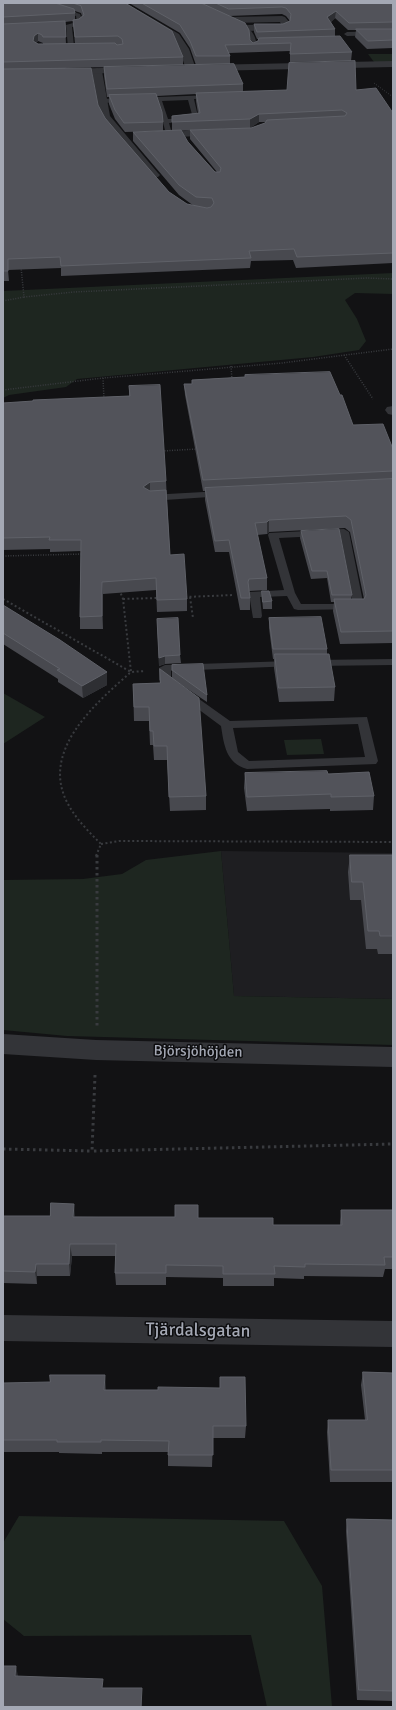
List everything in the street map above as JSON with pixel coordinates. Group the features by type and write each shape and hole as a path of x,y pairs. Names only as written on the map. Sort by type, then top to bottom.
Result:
{"street":[{"path":"120,3 176,36 184,49 187,69 393,64"},
{"path":"227,19 282,19 286,23 285,26 282,27 247,28"},
{"path":"3,74 144,70"},
{"path":"97,72 101,101 106,117 121,137 160,181"},
{"path":"121,137 168,135 184,136 228,132"},
{"name":"Björsjöhöjden","path":"3,1044 96,1050 393,1057"},
{"name":"Tjärdalsgatan","path":"3,1328 393,1334"}],"lane":[{"path":"44,3 76,14 80,19 80,22 76,24 61,25"},
{"path":"227,19 247,28 250,31 254,45 262,43"},
{"path":"69,25 71,48"},
{"path":"347,34 393,33"},
{"path":"64,48 87,48"},
{"path":"101,101 220,97"},
{"path":"167,121 197,120 191,98"},
{"path":"159,99 167,121 168,135"},
{"path":"150,498 232,494"},
{"path":"344,532 359,607 298,607 290,593 273,535 344,532"},
{"path":"257,616 254,594 290,593"},
{"path":"227,726 231,753 247,765 372,761 362,720 227,726 166,680 165,668 264,664 393,662"}],"path":[{"path":"371,80 393,97"},
{"path":"21,266 24,297"},
{"path":"3,301 24,297 82,292 360,279 393,279"},
{"path":"3,390 103,378 231,366 282,363 393,349"},
{"path":"344,355 372,399 392,410"},
{"path":"231,366 232,381"},
{"path":"103,378 104,406"},
{"path":"160,451 198,449"},
{"path":"3,556 86,554"},
{"path":"118,588 123,599 131,672"},
{"path":"182,597 254,594"},
{"path":"190,596 193,618"},
{"path":"123,599 160,598"},
{"path":"3,599 131,672"},
{"path":"102,844 83,825 67,803 60,782 62,760 71,734 83,717 131,672"},
{"path":"102,844 119,841 393,842"},
{"path":"92,1150 98,962 96,857 102,844"},
{"path":"3,1149 92,1150 393,1144"}],"shaded area":[{"path":"368,54 393,54 393,62 374,62"},
{"path":"393,273 393,294 355,293 345,300 357,319 366,341 359,350 313,357 77,379 66,387 9,395 3,398 3,291"},
{"path":"3,693 45,717 3,744"},
{"path":"321,739 324,754 287,755 284,740"},
{"path":"221,851 393,853 393,999 234,996"},
{"path":"221,851 234,996 393,999 393,1045 67,1036 3,1030 3,880 83,879 122,874 146,860"},
{"path":"19,1516 284,1521 322,1586 332,1707 267,1707 251,1635 24,1636 3,1619 3,1543"}],"building":[{"path":"3,3 55,3 74,9 75,13 3,17"},
{"path":"73,3 125,3 172,31 183,57 3,62 3,24 65,21 66,37 43,37 38,33 34,36 33,41 38,44 123,44 122,39 118,36 75,37 73,20 79,19 84,15 81,6"},
{"path":"142,3 201,3 245,23 249,30 250,40 253,43 258,41 259,38 340,36 352,52 290,54 291,43 225,45 230,56 196,56 190,41 180,25"},
{"path":"216,3 393,3 393,22 349,23 336,11 327,17 335,29 257,32 254,24 283,24 290,21 291,14 286,8 282,7 229,9"},
{"path":"356,29 393,29 393,40 368,41"},
{"path":"355,61 356,90 376,88 393,113 393,253 297,257 294,249 249,251 251,258 61,266 60,257 8,259 8,271 3,271 3,69 91,68 98,105 105,118 169,192 187,204 207,208 211,207 214,203 212,198 196,197 179,185 133,132 181,130 188,142 215,172 220,172 221,168 190,130 251,128 265,123 267,120 345,116 347,113 342,110 259,114 250,119 172,122 172,116 200,113 196,93 287,90 289,63"},
{"path":"234,64 243,84 107,89 104,67"},
{"path":"156,94 162,112 163,122 124,123 115,110 109,95"},
{"path":"330,372 340,395 342,395 353,425 383,424 393,449 393,471 203,480 184,384 192,384 192,380 245,377 245,375"},
{"path":"160,385 166,481 150,482 143,487 150,491 166,490 170,555 184,554 187,599 157,600 156,578 102,582 102,616 80,617 81,540 49,540 50,537 3,538 3,403 33,400 130,396 129,386"},
{"path":"393,479 393,631 341,632 334,599 364,599 366,595 351,520 346,516 269,520 267,522 255,523 267,578 249,579 250,598 241,598 229,540 215,541 205,488"},
{"path":"339,529 352,595 332,595 327,571 312,571 301,531"},
{"path":"262,591 269,591 272,601 263,602"},
{"path":"3,605 60,640 107,672 82,686 57,670 60,669 3,633"},
{"path":"321,617 327,649 273,649 269,618"},
{"path":"178,618 180,655 159,658 157,619"},
{"path":"275,654 329,654 335,687 279,688"},
{"path":"203,664 207,695 172,670 172,665"},
{"path":"160,669 199,698 206,796 169,797 167,746 154,746 153,731 150,731 149,707 134,707 133,684 160,683"},
{"path":"327,771 328,774 369,772 374,796 331,797 331,794 247,797 245,773"},
{"path":"350,855 393,855 393,936 380,936 379,931 368,931 363,882 352,882"},
{"path":"51,1203 74,1204 73,1217 175,1217 175,1205 198,1205 198,1218 273,1218 273,1225 342,1225 341,1210 393,1210 393,1257 384,1257 385,1265 305,1264 305,1267 274,1266 275,1274 223,1274 223,1266 166,1265 166,1273 115,1273 116,1244 70,1244 69,1264 36,1264 35,1272 3,1271 3,1216 50,1216"},
{"path":"363,1372 393,1373 393,1470 331,1470 328,1420 367,1420"},
{"path":"50,1375 105,1375 104,1390 158,1390 158,1387 220,1388 220,1377 245,1377 246,1426 213,1426 213,1455 168,1455 169,1441 101,1440 101,1442 57,1442 57,1440 3,1440 3,1383 50,1382"},
{"path":"347,1519 393,1520 393,1691 359,1690"},
{"path":"3,1666 16,1666 15,1676 103,1679 102,1688 142,1688 141,1707 3,1707"}]}
